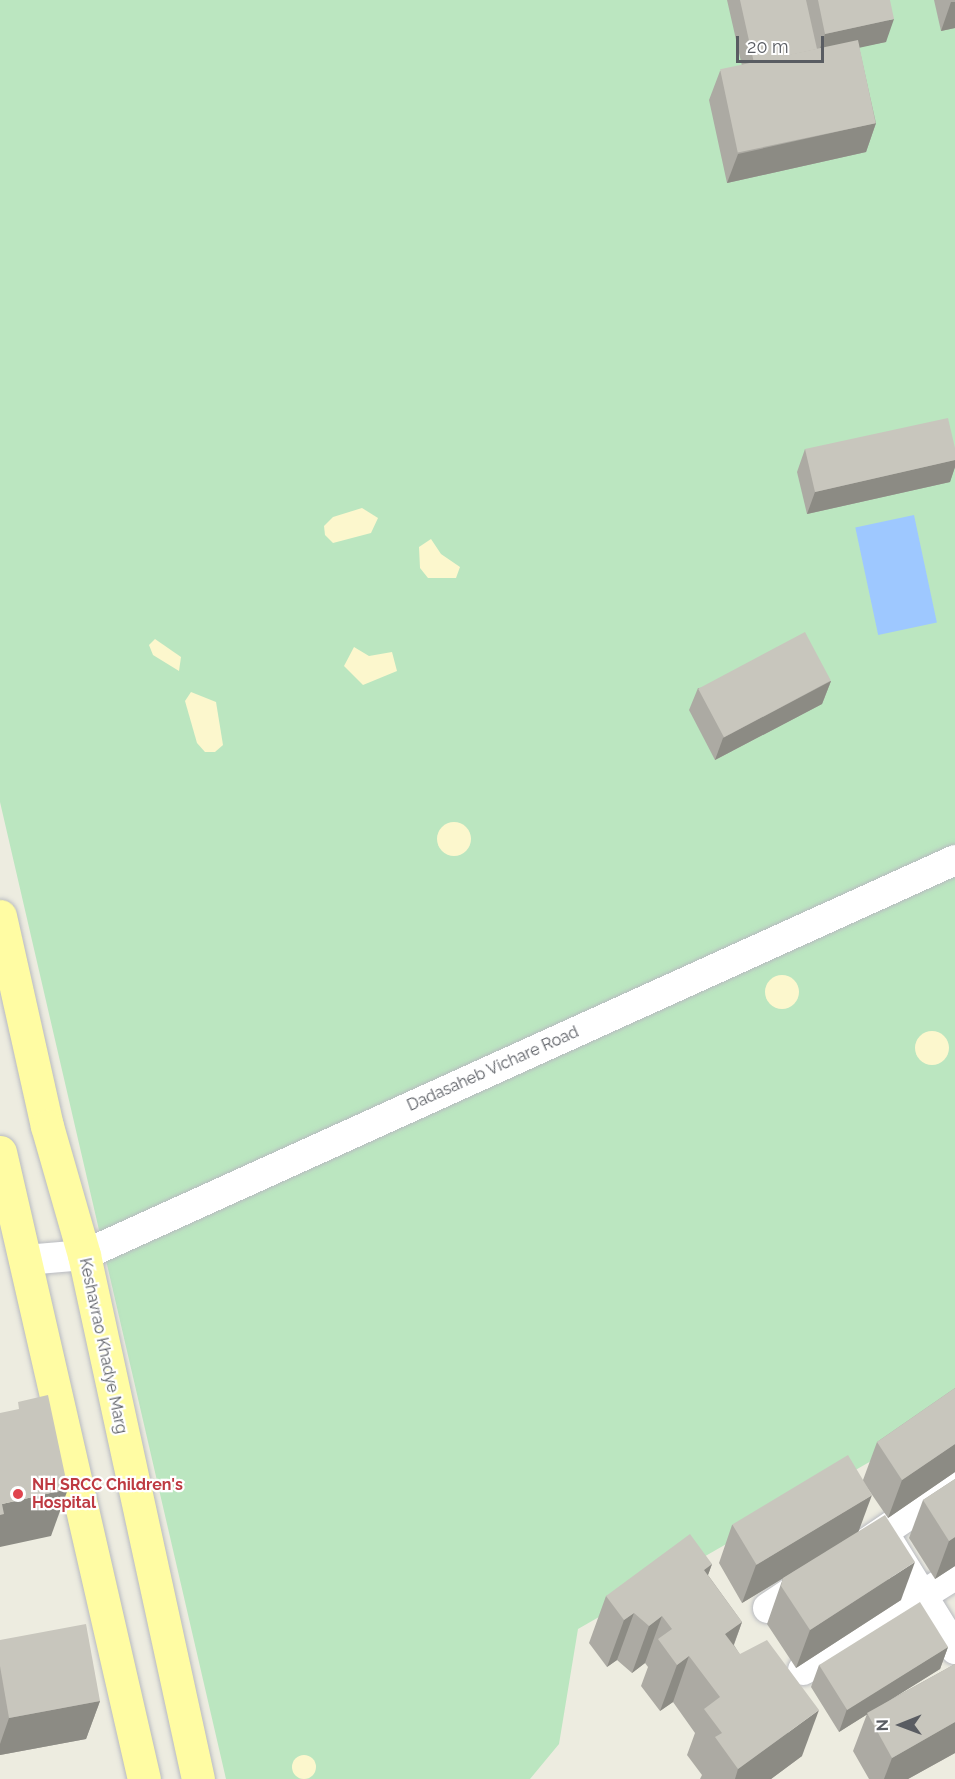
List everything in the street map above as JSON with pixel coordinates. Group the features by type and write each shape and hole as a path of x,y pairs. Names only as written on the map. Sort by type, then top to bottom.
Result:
{"main road":[{"name":"Keshavrao Khadye Marg","path":"0,916 47,1126 84,1255 198,1779"},
{"path":"0,1152 27,1260 144,1779"}],"street":[{"name":"Dadasaheb Vichare Road","path":"27,1260 84,1255 955,860"},
{"path":"768,1608 955,1483"},
{"path":"883,1533 955,1649"},
{"path":"803,1670 955,1575"}],"green space":[{"path":"0,0 955,0 955,1413 578,1629 559,1744 530,1779 226,1779 0,802"}],"sand":[{"path":"362,508 378,518 371,533 333,543 325,535 324,526 333,517"},
{"path":"431,539 441,554 460,567 456,578 428,578 420,568 419,547"},
{"path":"155,639 181,657 179,671 153,655 149,645"},
{"path":"354,647 369,656 392,652 397,671 363,685 344,666"},
{"path":"191,692 216,702 223,745 215,752 205,752 197,743 185,701"},
{"path":"454,822 466,827 471,839 466,851 454,856 442,851 437,839 442,827"},
{"path":"782,975 794,980 799,992 794,1004 782,1009 770,1004 765,992 770,980"},
{"path":"932,1031 944,1036 949,1048 944,1060 932,1065 920,1060 915,1048 920,1036"},
{"path":"304,1755 313,1758 316,1767 313,1776 304,1779 295,1776 292,1767 295,1758"}],"water":[{"path":"914,515 937,623 878,635 855,527"}],"building":[{"path":"740,0 806,0 817,49 754,63"},
{"path":"818,0 890,0 894,19 825,34"},
{"path":"858,40 876,123 738,152 720,69"},
{"path":"948,418 955,448 955,460 815,492 805,449"},
{"path":"805,632 831,681 724,737 698,689"},
{"path":"955,1388 955,1444 902,1480 877,1442"},
{"path":"48,1395 68,1489 2,1504 4,1514 0,1515 0,1413 19,1409 18,1402"},
{"path":"848,1455 872,1495 756,1565 732,1525"},
{"path":"955,1479 955,1537 949,1541 923,1500"},
{"path":"885,1515 915,1562 810,1630 781,1586 783,1578"},
{"path":"690,1534 712,1564 704,1570 742,1622 725,1634 740,1654 767,1640 819,1710 738,1769 715,1737 722,1733 704,1709 720,1697 689,1656 677,1665 658,1639 672,1629 662,1616 649,1626 634,1613 624,1620 606,1596"},
{"path":"920,1602 948,1647 847,1710 819,1665"},
{"path":"86,1624 100,1701 9,1718 0,1666 0,1640"},
{"path":"955,1664 955,1722 892,1758 867,1713"}],"place":[{"name":"NH SRCC Children's Hospital","path":"18,1494"}]}
